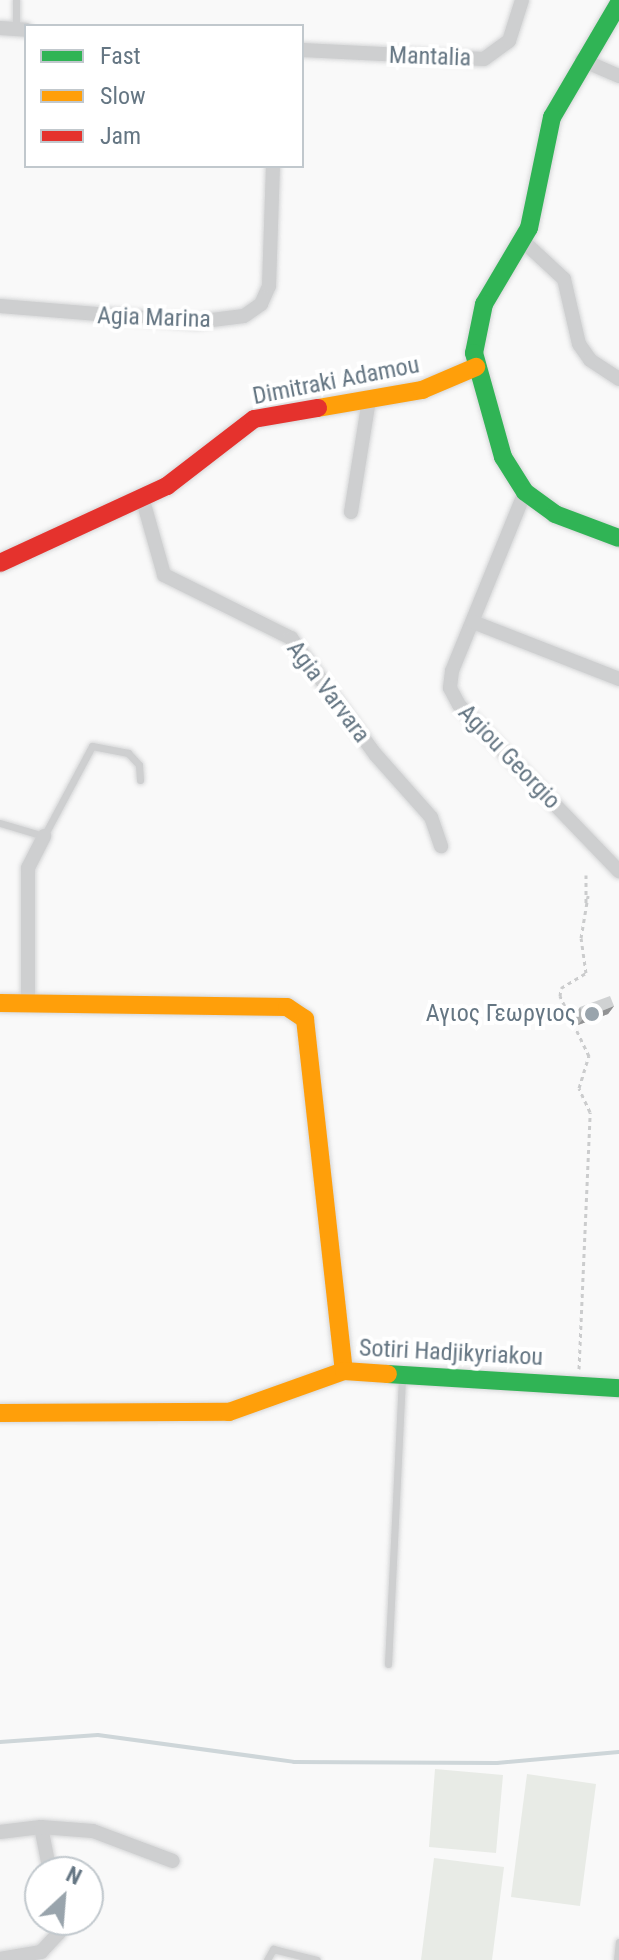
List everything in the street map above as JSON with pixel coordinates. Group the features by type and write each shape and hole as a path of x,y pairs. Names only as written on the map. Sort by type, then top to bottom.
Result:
{"street":[{"name":"Mantalia","path":"304,50 484,59 509,41 522,0"},
{"path":"619,3 582,60 548,127 533,214 523,241 484,304 475,327 476,367 503,457 525,492 555,514 619,538"},
{"path":"0,28 21,30"},
{"path":"582,60 619,76"},
{"name":"Agia Marina","path":"0,306 196,322 244,316 261,304 269,286 273,168"},
{"path":"523,241 564,279 579,344 590,360 619,379"},
{"name":"Dimitraki Adamou","path":"0,563 167,486 254,419 422,390 476,367"},
{"path":"351,512 369,400"},
{"name":"Agiou Georgio","path":"525,492 452,671 453,696 619,871"},
{"name":"Agia Varvara","path":"142,497 164,575 291,638 375,754 431,817 441,846"},
{"path":"473,622 619,679"},
{"path":"28,1004 28,868 44,836"},
{"path":"0,1003 287,1007 305,1019 344,1371"},
{"name":"Sotiri Hadjikyriakou","path":"0,1413 229,1412 344,1371 619,1388"},
{"path":"0,1832 41,1827 93,1831 173,1861"},
{"path":"41,1827 47,1856"},
{"path":"0,1959 41,1952 56,1936"}],"lane":[{"path":"16,0 21,30"},
{"path":"0,823 44,836 92,746 128,753 139,765 140,780"},
{"path":"388,1664 402,1375"},
{"path":"617,1960 619,1942"},
{"path":"267,1960 273,1949 317,1960"}],"path":[{"path":"586,875 586,903"},
{"path":"578,1385 590,1112 579,1088 589,1056 560,996 561,988 586,973 581,938 588,896"}],"shaded area":[{"path":"435,1769 503,1775 496,1853 429,1847"},
{"path":"527,1774 596,1784 580,1906 511,1897"},
{"path":"434,1858 504,1867 492,1960 421,1960"}],"building":[{"path":"610,996 614,1006 584,1018 580,1007"}],"waterway":[{"path":"0,1742 98,1735 294,1762 497,1763 619,1752"}],"traffic: fast":[{"path":"619,3 552,117 529,228 484,304 474,353 503,457 525,492 555,514 619,538"},
{"path":"388,1374 619,1388"}],"traffic: slow":[{"path":"318,408 422,390 476,367"},
{"path":"0,1003 287,1007 305,1019 344,1371"},
{"path":"0,1413 229,1412 344,1371 388,1374"}],"traffic: jam":[{"path":"0,563 167,486 254,419 318,408"}],"place":[{"name":"Αγιος Γεωργιος","path":"592,1014"}]}
